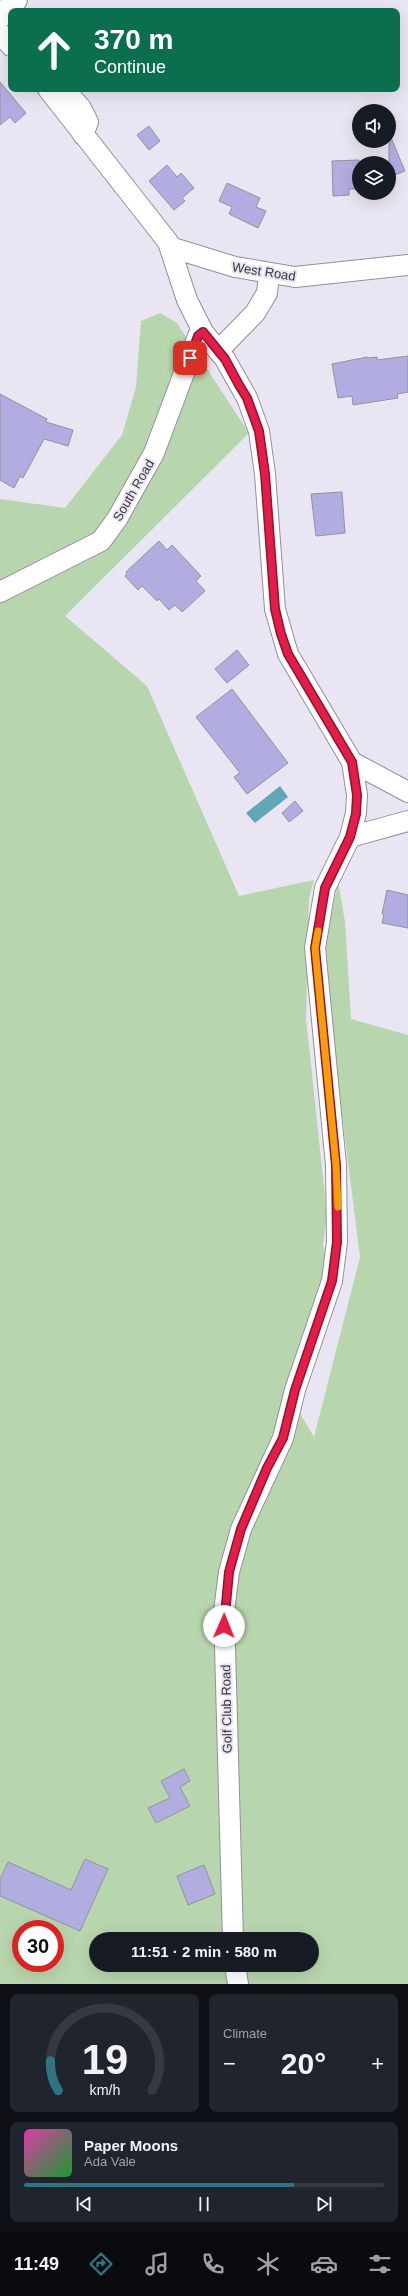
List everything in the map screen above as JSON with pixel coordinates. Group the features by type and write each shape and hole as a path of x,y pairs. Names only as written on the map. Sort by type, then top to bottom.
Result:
{"main road":[{"path":"8,8 16,0"},
{"path":"0,17 8,8"}],"street":[{"path":"0,34 8,43"},
{"path":"50,92 156,226 170,247 187,300 203,332 218,351 247,398 259,431 265,474 275,609 288,654 352,762 408,792"},
{"path":"67,92 81,108 88,122 83,135"},
{"name":"West Road","path":"170,247 235,267 295,278 408,265"},
{"path":"218,351 255,313 267,293 269,274"},
{"name":"South Road","path":"0,592 101,541 117,519 154,453 198,336 203,332"},
{"name":"Golf Club Road","path":"233,1932 224,1611 229,1572 241,1529 267,1468 283,1438 295,1390 332,1281 337,1242 336,1165 315,948 325,888 350,837 356,814 357,795 352,762"},
{"path":"350,837 408,821"},
{"path":"236,1972 238,1984"}],"green space":[{"path":"160,313 177,323 249,433 65,616 147,686 239,896 314,880 309,898 306,1018 327,1215 323,1245 332,1281 298,1410 314,1437 360,1257 333,1044 325,948 338,881 345,922 351,1019 408,1035 408,1984 0,1984 0,499 65,508 122,435 136,387 141,321"}],"water":[{"path":"280,786 288,797 255,823 246,813"}],"building":[{"path":"0,82 26,113 15,123 10,117 0,125"},
{"path":"149,126 160,141 149,150 137,135"},
{"path":"389,148 395,148 405,171 396,174 396,156 389,156"},
{"path":"352,160 352,189 349,189 349,195 333,196 332,161"},
{"path":"167,165 177,177 181,173 194,188 182,198 185,201 174,210 149,181"},
{"path":"227,183 260,198 256,207 266,211 258,228 229,214 232,207 219,201"},
{"path":"408,356 408,392 397,394 398,398 353,405 352,396 338,398 332,364 367,357 377,357 377,360"},
{"path":"0,394 47,419 46,422 73,430 68,446 44,439 23,478 20,476 14,488 0,480"},
{"path":"342,492 345,533 316,536 311,494"},
{"path":"159,541 167,550 172,545 201,576 196,581 205,591 182,612 175,605 169,610 159,599 157,601 142,586 138,590 125,576 127,574 126,572"},
{"path":"237,650 249,665 227,683 215,669"},
{"path":"232,689 288,763 247,794 234,777 240,773 196,717"},
{"path":"295,801 303,811 289,822 282,813"},
{"path":"387,890 408,895 408,928 382,923 384,914 382,914"},
{"path":"184,1769 190,1781 180,1787 190,1806 156,1823 148,1808 170,1798 161,1781"},
{"path":"85,1859 108,1869 80,1931 64,1924 64,1920 55,1920 0,1896 0,1879 8,1862 71,1890"},
{"path":"204,1865 215,1894 188,1905 177,1876"}],"slow traffic":[{"path":"318,931 315,948 336,1165 338,1207"}],"route":[{"path":"190,358 198,336 203,332 225,359 247,398 259,431 265,474 275,609 281,634 288,654 329,726 352,762 357,795 356,814 350,837 325,888 315,948 336,1165 338,1201 337,1242 332,1281 295,1390 283,1438 267,1468 241,1529 229,1572 224,1611 224,1626"}]}
